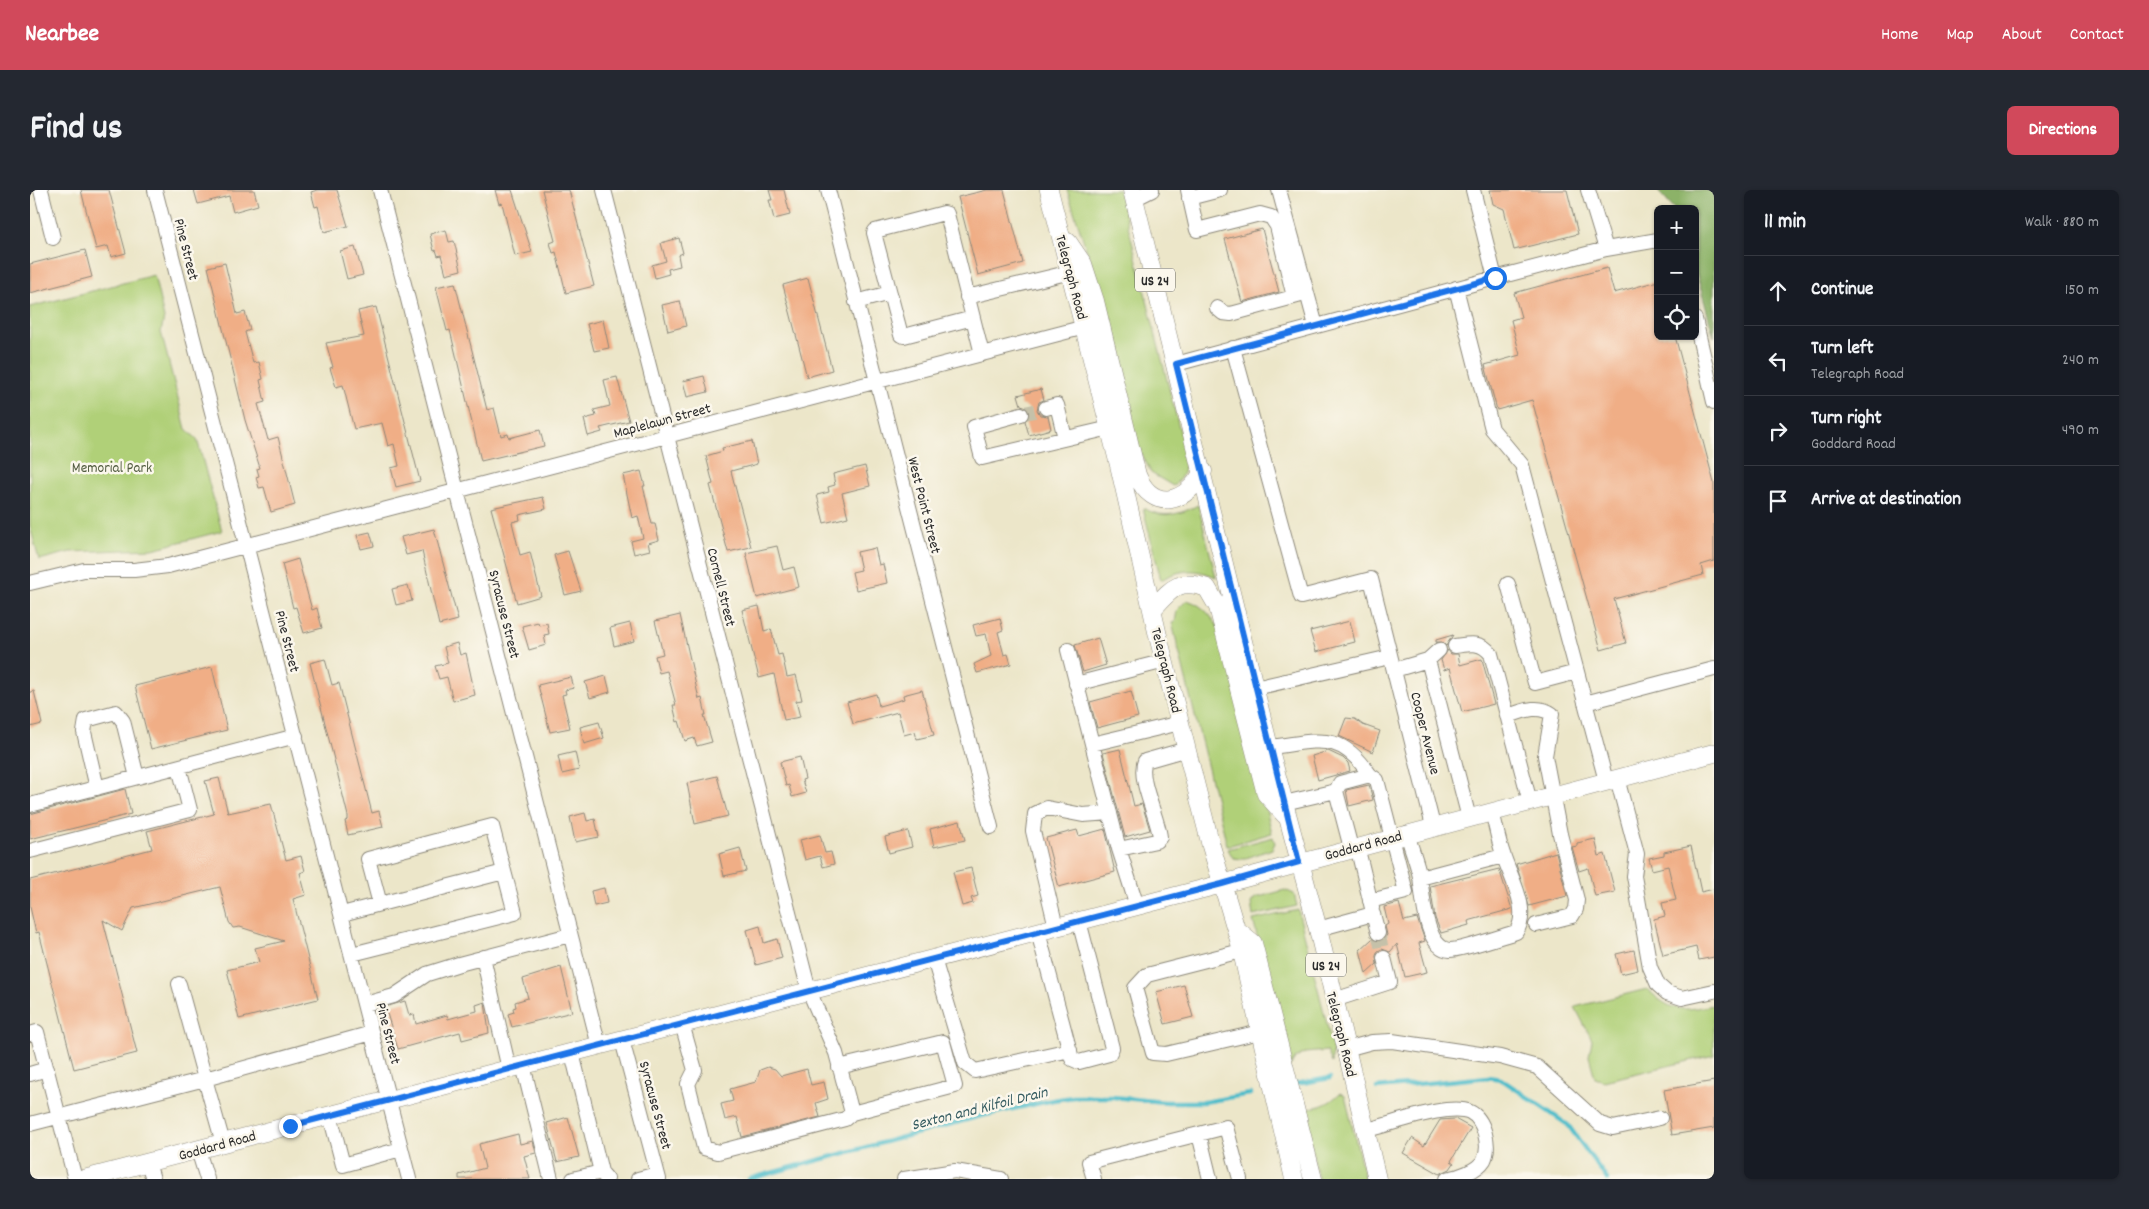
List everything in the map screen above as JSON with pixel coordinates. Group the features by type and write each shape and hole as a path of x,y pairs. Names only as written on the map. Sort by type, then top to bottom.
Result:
{"main road":[{"name":"Telegraph Road","path":"1050,190 1110,428 1180,723 1222,884 1236,929 1294,1179"},
{"name":"Telegraph Road","path":"1133,194 1203,471 1269,748 1318,929 1377,1179"},
{"path":"1060,229 1083,264 1095,302 1137,475 1142,487 1151,496 1170,500 1185,494 1203,471"},
{"path":"1152,610 1174,588 1183,584 1193,583 1207,588 1218,607 1266,794 1286,810"},
{"name":"Goddard Road","path":"84,1179 150,1171 198,1150 223,1143 1222,884 1433,826 1611,780 1713,757"},
{"path":"1236,929 1254,943 1313,1179"}],"street":[{"path":"41,190 53,238"},
{"name":"Pine Street","path":"155,190 409,1179"},
{"name":"Syracuse Street","path":"380,190 598,1046"},
{"name":"Cornell Street","path":"604,190 809,991 839,1067 852,1113"},
{"name":"West Point Street","path":"828,190 991,827"},
{"path":"1133,194 1152,190"},
{"path":"1220,190 1188,194 1197,230 1260,214 1271,217 1277,226 1300,295 1316,326"},
{"path":"1279,190 1300,295"},
{"path":"1473,190 1495,278"},
{"path":"1588,190 1606,249"},
{"path":"973,318 904,336 901,335 874,234 876,231 944,213 947,214 967,297 973,318 982,354"},
{"path":"1176,364 1606,249 1654,241"},
{"path":"967,297 1071,272"},
{"path":"1456,288 1492,429 1522,465 1585,703 1638,854 1634,876 1650,968 1658,985 1667,993 1682,998 1714,991"},
{"path":"856,302 890,293"},
{"path":"1217,308 1223,313 1231,314 1300,295"},
{"name":"Maplelawn Street","path":"30,583 84,570 134,570 168,566 1085,327"},
{"path":"1699,336 1714,402"},
{"name":"Cooper Avenue","path":"1233,348 1302,597 1371,579 1433,826"},
{"path":"1046,408 1057,405 1065,438"},
{"path":"1021,414 974,427 982,458 1110,428"},
{"path":"1508,584 1534,683 1577,672"},
{"path":"1455,646 1475,643 1486,647 1491,654 1530,802"},
{"path":"1068,650 1119,849 1136,906"},
{"path":"1255,688 1391,658 1428,660 1439,650"},
{"path":"1428,660 1469,818"},
{"path":"1076,684 1165,661"},
{"path":"1585,703 1714,669"},
{"path":"1508,716 1527,709 1544,708 1552,714 1545,756 1552,796 1577,900 1576,909 1572,916 1536,925"},
{"path":"98,788 84,732 86,720 116,712 123,721 137,778"},
{"path":"1092,744 1180,723"},
{"path":"30,805 296,736"},
{"path":"1269,748 1324,741 1346,747 1360,759 1370,775 1377,780 1420,878 1421,892 1432,937 1438,946 1450,950 1516,932 1522,924 1522,913 1510,868 1503,856 1492,812"},
{"path":"1119,849 1156,841 1160,836 1144,777 1143,766 1145,762 1187,748"},
{"path":"30,851 190,810 179,767"},
{"path":"1286,810 1336,791 1340,783 1370,775"},
{"path":"1336,791 1378,933"},
{"path":"1056,927 1033,831 1035,814 1047,808 1083,816 1110,813"},
{"path":"352,954 515,913 492,826 368,859 380,904"},
{"path":"1318,929 1406,892 1400,835"},
{"path":"1420,878 1503,856"},
{"path":"342,914 504,872"},
{"path":"1038,932 1072,1059 1078,1062 1108,1054 1112,1048 1079,921"},
{"path":"365,1004 394,996 427,974 483,957 570,935"},
{"path":"1241,951 1148,975 1135,988 1153,1053 1166,1054 1260,1032"},
{"path":"483,957 551,1179"},
{"path":"1334,1000 1390,982 1384,958"},
{"path":"934,959 962,1054 970,1069 975,1072 1070,1050"},
{"path":"179,984 223,1143"},
{"path":"682,1024 695,1070 688,1084 704,1148 718,1152 845,1119 852,1113 955,1086 943,1042 839,1067"},
{"path":"30,1034 37,1032 75,1179"},
{"path":"30,1124 205,1079 372,1033"},
{"name":"Syracuse Street","path":"622,1040 658,1177"},
{"path":"1346,1048 1372,1042 1392,1041 1500,1057 1538,1067 1600,1124 1613,1128 1660,1118"},
{"path":"572,1053 604,1176 573,1179"},
{"path":"30,1074 47,1069"},
{"path":"1366,1130 1447,1108 1470,1112 1483,1125 1486,1147 1484,1159 1476,1167 1458,1177 1447,1179"},
{"path":"330,1115 343,1165 401,1149"},
{"path":"1094,1179 1089,1162 1226,1127 1240,1179"},
{"path":"1199,1134 1210,1179"},
{"path":"198,1150 207,1179"},
{"path":"904,1179 955,1171 1001,1179"},
{"path":"638,1179 658,1177"}],"green space":[{"path":"1067,190 1119,190 1187,459 1184,460 1184,468 1179,480 1173,486 1151,473 1142,454 1139,455 1095,276"},
{"path":"1657,190 1714,190 1714,337 1699,283 1699,205 1670,205"},
{"name":"Memorial Park","path":"154,275 164,318 161,332 186,429 197,439 222,531 153,549 70,552 39,560 30,526 30,307"},
{"path":"1198,505 1216,577 1201,572 1188,571 1161,580 1143,508 1164,515 1178,513"},
{"path":"1187,600 1204,609 1223,635 1272,833 1231,845 1227,845 1172,623 1175,622 1177,610"},
{"path":"1273,837 1275,843 1272,849 1243,859 1233,858 1228,849"},
{"path":"1285,890 1294,894 1297,906 1253,916 1251,903 1255,898"},
{"path":"1298,910 1333,1048 1332,1063 1327,1051 1305,1053 1296,1058 1290,1066 1253,920"},
{"path":"1647,989 1664,1002 1678,1008 1685,1009 1714,1005 1714,1055 1604,1081 1595,1078 1589,1056 1592,1040 1575,1007"},
{"path":"1340,1093 1345,1096 1365,1179 1318,1179 1302,1101 1307,1108 1317,1107 1329,1102"}],"building":[{"path":"81,190 109,190 126,253 111,257 108,246 96,249"},
{"path":"194,190 254,190 258,205 233,212 229,196 198,204"},
{"path":"317,190 337,190 348,226 324,232 318,206 315,207 311,192"},
{"path":"495,190 512,190 532,252 515,256 502,203 499,204"},
{"path":"542,190 569,190 594,286 566,293 556,252 553,253 550,243 555,241"},
{"path":"769,190 784,190 790,215 774,219 769,200 772,200"},
{"path":"987,190 1004,190 1023,263 978,275 958,197"},
{"path":"1490,190 1567,190 1578,234 1514,250 1504,209 1493,204"},
{"path":"1262,229 1279,292 1242,302 1225,239"},
{"path":"446,230 449,242 454,241 461,270 446,274 441,255 438,256 436,250 434,251 430,234"},
{"path":"679,238 683,253 678,255 680,266 668,269 669,274 655,278 652,265 666,261 661,243"},
{"path":"355,247 363,275 347,279 340,251"},
{"path":"85,250 92,277 30,293 30,264"},
{"path":"225,263 237,314 245,312 250,330 245,332 253,363 259,362 263,379 260,380 265,402 258,404 268,440 278,437 295,505 271,512 264,487 259,488 256,477 259,476 257,469 260,468 245,420 208,267"},
{"path":"1607,268 1614,293 1654,282 1654,340 1676,340 1714,483 1714,561 1701,565 1703,575 1614,599 1626,643 1601,650 1532,400 1497,410 1485,365 1520,355 1511,320 1521,317 1514,293"},
{"path":"808,278 832,370 807,377 783,285"},
{"path":"455,283 487,410 494,408 501,436 508,434 509,438 540,430 544,446 481,461 450,330 447,331 436,287"},
{"path":"680,301 686,326 668,331 662,305"},
{"path":"376,307 420,481 396,487 391,468 399,466 394,444 388,446 382,423 354,429 343,385 336,387 330,368 333,367 326,343 364,336 358,311"},
{"path":"603,320 609,348 594,351 587,324"},
{"path":"704,376 708,392 687,397 683,381"},
{"path":"617,377 629,421 600,428 602,432 588,436 584,419 596,416 594,410 610,406 604,380"},
{"path":"1041,389 1044,400 1039,402 1037,410 1040,415 1048,416 1051,429 1029,435 1025,421 1030,412 1027,407 1021,405 1018,395"},
{"path":"752,441 757,464 731,471 751,547 728,552 710,485 713,484 706,456 723,451 722,448"},
{"path":"865,466 870,486 842,493 848,517 824,523 817,495 829,492 828,487 835,485 833,474"},
{"path":"641,471 652,524 655,524 659,540 648,543 650,550 634,554 631,541 643,538 638,516 632,518 623,475"},
{"path":"543,497 546,509 519,515 520,520 512,522 520,555 530,552 541,596 517,603 491,508"},
{"path":"434,529 458,620 439,625 422,551 406,555 401,537"},
{"path":"370,532 374,546 361,549 357,535"},
{"path":"777,546 783,570 794,567 799,587 757,598 746,553"},
{"path":"875,548 879,565 883,564 887,583 856,590 852,572 861,570 857,552"},
{"path":"568,551 581,591 565,595 554,555"},
{"path":"298,559 312,610 317,608 322,628 304,633 296,607 293,608 282,564"},
{"path":"408,585 412,601 396,605 392,589"},
{"path":"759,606 764,631 771,629 778,655 782,654 787,677 796,675 802,700 796,701 800,717 784,720 774,674 759,678 742,610"},
{"path":"680,615 699,699 702,698 706,715 704,715 712,742 697,746 694,738 685,741 679,721 677,722 673,705 676,705 667,671 659,673 655,656 663,654 655,621"},
{"path":"1000,618 1003,630 998,632 1004,655 1008,654 1011,664 977,673 974,664 991,656 986,634 976,636 973,625"},
{"path":"1350,621 1355,642 1316,652 1310,631"},
{"path":"538,622 539,625 547,623 549,634 544,635 546,645 529,650 522,626"},
{"path":"630,623 634,641 614,646 610,628"},
{"path":"1453,635 1446,646 1442,642 1436,642 1436,640"},
{"path":"1098,638 1106,665 1083,672 1075,645"},
{"path":"457,643 460,655 466,653 475,695 453,701 447,677 439,679 435,666 448,663 444,647"},
{"path":"1448,650 1451,654 1458,654 1460,665 1482,659 1494,704 1462,712 1450,668 1444,670 1441,660"},
{"path":"325,659 332,685 339,683 372,813 379,811 383,827 348,835 345,821 348,820 348,816 310,663"},
{"path":"212,667 227,730 151,749 135,686"},
{"path":"606,676 610,692 590,698 585,682"},
{"path":"571,677 574,688 565,690 566,694 562,695 570,728 550,732 538,685"},
{"path":"922,690 934,735 917,739 915,732 904,735 898,712 853,724 847,702 876,694 879,706 904,699 903,695"},
{"path":"34,691 42,724 30,727 30,692"},
{"path":"1131,691 1138,717 1097,728 1090,702"},
{"path":"1346,718 1355,719 1363,725 1380,731 1373,752 1339,736"},
{"path":"599,722 604,738 584,744 580,727"},
{"path":"1120,749 1134,806 1142,804 1150,830 1125,837 1103,753"},
{"path":"1328,751 1343,758 1348,763 1350,771 1318,780 1312,756"},
{"path":"575,752 579,770 562,774 558,756"},
{"path":"800,757 805,779 802,780 806,793 792,797 789,785 786,786 780,762"},
{"path":"717,776 728,816 695,824 687,783"},
{"path":"219,778 228,813 271,804 286,860 301,856 305,871 300,873 306,895 293,899 318,999 239,1019 227,970 259,962 255,948 284,941 240,927 233,928 229,922 220,887 133,908 122,931 103,920 137,1053 74,1069 39,932 36,933 30,907 30,880 152,849 147,831 214,814 205,781"},
{"path":"1369,785 1373,800 1349,806 1346,790"},
{"path":"125,789 131,814 30,839 30,814"},
{"path":"585,813 587,821 595,819 599,837 575,842 570,817"},
{"path":"960,821 965,840 934,847 930,829"},
{"path":"1105,829 1115,872 1059,887 1046,838 1077,830 1079,836"},
{"path":"908,831 912,847 889,853 885,837"},
{"path":"820,835 825,853 831,852 834,864 823,867 820,856 805,860 800,840"},
{"path":"1595,839 1599,856 1605,854 1615,892 1595,896 1588,868 1579,871 1572,847 1577,846 1577,843"},
{"path":"1691,846 1701,892 1714,889 1714,957 1699,960 1696,947 1663,955 1654,919 1665,916 1662,903 1676,900 1668,866 1652,870 1649,858 1664,855 1664,852"},
{"path":"740,848 746,871 724,876 719,854"},
{"path":"1556,852 1567,896 1529,906 1516,864"},
{"path":"971,868 978,896 971,898 973,903 962,906 953,872"},
{"path":"1499,869 1512,909 1468,921 1469,925 1441,933 1435,918 1430,886"},
{"path":"604,888 607,903 594,906 591,891"},
{"path":"1399,903 1404,921 1417,918 1425,941 1419,943 1427,972 1405,977 1397,944 1390,952 1382,949 1378,951 1376,956 1377,964 1366,974 1360,950 1372,939 1380,942 1384,939 1387,935 1385,926 1388,924 1384,907"},
{"path":"760,926 764,943 777,939 782,958 756,965 747,930"},
{"path":"1634,950 1638,970 1621,974 1616,954"},
{"path":"561,967 572,1012 512,1027 508,1014 514,1012 515,1002 528,998 523,979"},
{"path":"1184,985 1193,1017 1165,1024 1156,992"},
{"path":"405,1001 409,1015 414,1014 416,1024 447,1015 448,1019 477,1011 476,1005 485,1002 489,1033 462,1040 460,1032 398,1049 385,1007"},
{"path":"768,1067 775,1069 781,1076 807,1069 811,1085 824,1082 828,1099 816,1103 820,1117 742,1137 737,1117 725,1120 721,1104 733,1101 730,1089 756,1082 760,1070"},
{"path":"1714,1081 1714,1128 1672,1135 1664,1090"},
{"path":"568,1117 579,1157 557,1162 547,1123"},
{"path":"1455,1119 1471,1128 1451,1161 1454,1163 1450,1169 1440,1174 1403,1153 1412,1138 1424,1146 1440,1120"},
{"path":"518,1134 520,1144 533,1141 536,1153 524,1156 530,1179 459,1179 459,1175 485,1168 479,1144"}],"waterway":[{"name":"Sexton and Kilfoil Drain","path":"1377,1088 1488,1077 1501,1079 1568,1125 1607,1179"},
{"name":"Sexton and Kilfoil Drain","path":"1296,1084 1330,1078"},
{"name":"Sexton and Kilfoil Drain","path":"749,1179 977,1117 1053,1100 1073,1097 1113,1097 1164,1102 1204,1102 1250,1094"}],"tunnel":[{"path":"1021,414 1046,408"},
{"path":"1378,933 1384,958"}],"route":[{"path":"290,1126 1222,884 1299,862 1269,748 1176,364 1495,278"}]}
